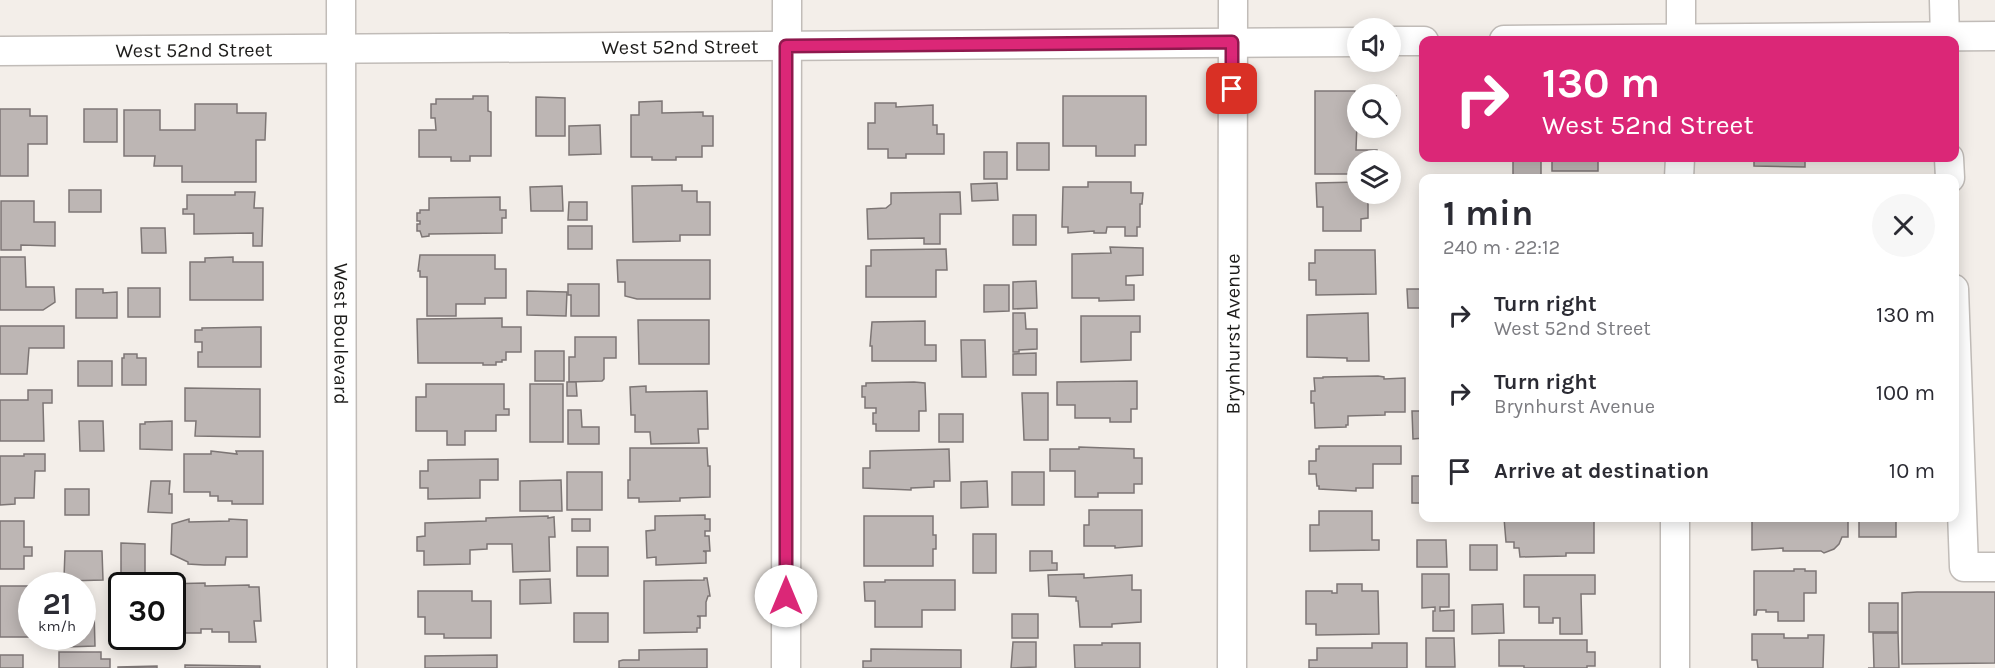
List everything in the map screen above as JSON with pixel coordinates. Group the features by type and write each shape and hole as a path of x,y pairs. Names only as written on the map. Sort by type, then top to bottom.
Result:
{"street":[{"name":"West Boulevard","path":"341,0 342,668"},
{"path":"786,668 787,0"},
{"name":"Brynhurst Avenue","path":"1232,668 1233,0"},
{"path":"1681,0 1681,36"},
{"path":"1944,0 1945,36"},
{"path":"1959,37 1995,36"},
{"path":"1401,41 1419,41"},
{"name":"West 52nd Street","path":"0,51 1347,42"},
{"path":"1959,428 1964,567 1995,567"},
{"path":"1675,522 1675,668"}],"building":[{"path":"1315,91 1347,91 1347,138 1356,138 1356,150 1347,150 1347,174 1315,174"},
{"path":"473,96 488,96 488,111 491,112 491,156 470,156 470,161 451,161 451,157 419,157 419,130 436,130 435,118 431,118 431,104 436,104 436,99 473,99"},
{"path":"1063,96 1146,96 1146,145 1135,145 1135,156 1096,156 1096,146 1063,146"},
{"path":"536,97 565,98 565,136 536,136"},
{"path":"662,101 662,113 703,112 703,116 713,116 713,146 702,146 702,157 652,160 652,157 631,157 631,115 639,115 639,102"},
{"path":"875,103 896,103 896,107 933,105 933,125 937,125 937,134 944,134 944,154 906,154 906,158 888,158 888,149 868,149 868,123 875,123"},
{"path":"195,104 237,104 237,113 266,113 265,140 256,140 256,182 182,182 182,166 154,166 155,156 124,156 124,110 160,110 160,130 195,130"},
{"path":"0,109 30,109 30,116 47,116 47,144 28,144 28,176 0,176"},
{"path":"84,109 117,109 117,142 84,142"},
{"path":"600,125 601,154 569,155 569,126"},
{"path":"1017,143 1049,143 1049,170 1017,170"},
{"path":"984,152 1007,152 1007,179 984,179"},
{"path":"1513,162 1541,162 1541,174 1513,174"},
{"path":"1552,162 1598,162 1598,171 1552,171"},
{"path":"1754,162 1805,162 1805,167 1754,166"},
{"path":"1088,182 1131,182 1131,193 1143,193 1137,236 1125,236 1125,227 1107,227 1106,233 1094,233 1094,231 1068,233 1068,227 1062,227 1063,187 1088,187"},
{"path":"1347,182 1347,204 1368,204 1368,218 1361,219 1361,231 1323,231 1323,207 1317,207 1316,183"},
{"path":"997,183 998,200 972,201 971,184"},
{"path":"682,185 682,191 697,191 697,202 710,202 710,235 680,235 680,241 633,242 632,186"},
{"path":"562,186 563,211 531,211 530,187"},
{"path":"69,190 101,190 101,212 69,212"},
{"path":"235,192 255,192 254,208 263,208 262,246 253,246 253,233 194,234 194,214 183,214 183,209 187,209 187,195 235,195"},
{"path":"960,192 961,214 940,214 940,244 924,244 924,238 868,239 867,209 886,208 891,204 891,193"},
{"path":"500,197 500,210 506,210 506,218 502,218 502,233 429,234 429,236 422,237 420,231 417,231 417,224 420,224 420,221 417,221 417,213 420,213 420,210 429,210 429,198"},
{"path":"1,201 34,201 34,222 55,222 55,246 21,245 21,250 1,250"},
{"path":"569,202 587,202 587,220 568,220"},
{"path":"1013,215 1036,215 1036,245 1013,245"},
{"path":"568,226 592,226 592,249 568,249"},
{"path":"141,228 165,228 166,253 142,253"},
{"path":"1110,247 1143,248 1143,275 1126,276 1126,285 1134,285 1134,300 1099,301 1099,298 1072,298 1072,254 1111,253"},
{"path":"946,249 947,270 936,270 936,297 866,297 866,266 871,266 871,250"},
{"path":"1315,250 1375,250 1376,294 1316,295 1316,280 1309,280 1309,263 1315,263"},
{"path":"420,255 495,255 495,269 506,269 506,298 485,298 485,304 456,304 456,316 427,316 427,277 420,277 420,271 418,271"},
{"path":"0,257 25,257 26,287 54,287 55,302 43,310 0,310"},
{"path":"233,257 233,262 263,262 263,300 190,300 190,262 205,262 205,258"},
{"path":"617,260 710,260 710,299 637,299 625,296 625,282 618,282"},
{"path":"1036,281 1037,308 1013,309 1013,282"},
{"path":"568,284 599,284 599,316 571,316 571,295 568,295"},
{"path":"984,285 1009,285 1009,311 984,312"},
{"path":"128,288 160,288 160,317 128,317"},
{"path":"76,289 103,289 103,293 117,292 117,318 76,318"},
{"path":"1407,289 1419,289 1419,308 1408,308"},
{"path":"527,291 567,292 566,316 527,315"},
{"path":"1013,313 1025,313 1026,329 1037,329 1037,349 1013,352"},
{"path":"1368,313 1369,361 1307,357 1307,315"},
{"path":"1081,316 1140,316 1140,332 1131,332 1131,360 1081,362"},
{"path":"502,318 502,327 521,327 521,352 506,352 506,360 496,362 496,365 418,363 417,319"},
{"path":"638,320 709,320 709,364 639,364"},
{"path":"925,321 925,345 936,345 936,361 872,361 872,346 870,346 872,322"},
{"path":"0,326 64,326 64,348 29,348 27,374 0,374"},
{"path":"261,327 261,367 198,367 198,352 202,352 202,342 195,342 195,330"},
{"path":"575,337 616,337 616,358 604,358 604,379 602,381 569,382 569,357 575,357"},
{"path":"961,340 985,340 986,377 962,377"},
{"path":"535,351 564,351 564,381 535,381"},
{"path":"1036,353 1036,375 1013,375 1013,354"},
{"path":"124,354 137,354 137,358 146,358 146,385 122,385"},
{"path":"78,361 112,361 112,386 78,386"},
{"path":"1314,378 1405,378 1405,412 1348,416 1346,427 1315,428 1311,391 1315,391"},
{"path":"1137,381 1137,409 1131,409 1131,422 1110,422 1110,418 1075,418 1075,405 1057,405 1057,382"},
{"path":"567,382 576,382 577,396 567,396"},
{"path":"866,383 925,383 926,411 919,411 919,431 876,431 876,424 873,424 873,413 876,413 876,408 865,408 862,386 866,386"},
{"path":"426,384 504,384 504,409 509,409 509,415 496,415 496,431 465,431 465,445 447,445 447,431 416,431 416,397 426,397"},
{"path":"530,384 563,384 563,442 530,442"},
{"path":"646,386 646,392 707,391 708,429 698,429 699,443 651,444 650,432 635,432 635,415 631,415 630,387"},
{"path":"185,388 260,389 260,437 195,436 196,421 185,421"},
{"path":"28,390 52,390 52,403 43,403 44,441 0,441 0,400 28,400"},
{"path":"1022,393 1048,393 1048,440 1024,440"},
{"path":"568,410 581,410 582,427 599,427 599,444 568,444"},
{"path":"1412,411 1419,411 1419,438 1413,439"},
{"path":"939,414 963,414 963,442 939,442"},
{"path":"79,421 103,421 104,451 80,451"},
{"path":"172,421 172,450 140,449 140,424"},
{"path":"1319,446 1401,446 1401,464 1373,464 1373,488 1356,488 1356,491 1319,489 1316,474 1309,474 1309,461 1316,461 1316,449 1319,449"},
{"path":"1079,447 1134,449 1134,458 1142,458 1142,484 1134,484 1134,493 1098,493 1098,497 1075,497 1075,471 1050,471 1050,449 1079,449"},
{"path":"630,448 707,448 708,466 710,466 710,497 680,498 680,501 639,502 639,498 628,498"},
{"path":"949,449 950,481 934,481 934,487 911,488 911,490 863,488 863,468 870,468 870,451"},
{"path":"211,451 237,454 236,451 263,451 263,504 232,504 232,501 218,501 218,496 210,496 210,492 184,492 184,454 211,454"},
{"path":"24,454 45,454 45,471 35,471 34,498 15,498 15,504 0,505 0,456 24,456"},
{"path":"498,459 498,480 480,480 480,498 428,499 428,488 420,488 420,471 428,471 428,460"},
{"path":"567,472 602,472 602,510 567,510"},
{"path":"1012,472 1044,472 1044,505 1012,505"},
{"path":"1412,476 1419,476 1419,503 1412,503"},
{"path":"561,480 562,511 520,511 520,481"},
{"path":"151,481 170,481 169,494 172,494 172,513 148,512"},
{"path":"987,481 988,507 961,508 961,482"},
{"path":"65,489 89,489 89,515 65,515"},
{"path":"1089,510 1142,510 1142,546 1115,548 1115,546 1084,546 1084,525 1089,525"},
{"path":"1319,511 1372,511 1372,540 1379,540 1379,550 1310,551 1310,525 1319,525"},
{"path":"705,515 705,519 710,519 710,531 705,531 705,536 709,536 710,551 703,551 706,552 706,563 656,565 656,557 647,558 646,531 655,530 655,516"},
{"path":"548,516 548,518 554,517 555,537 549,537 550,571 513,572 512,544 487,544 487,549 470,550 470,564 424,565 424,551 417,551 417,537 425,536 425,523"},
{"path":"864,516 933,516 936,549 933,549 933,566 864,566"},
{"path":"189,519 189,522 247,520 247,557 226,557 225,565 204,565 188,564 171,554 172,524"},
{"path":"572,519 590,519 590,531 572,531"},
{"path":"0,521 24,521 24,547 32,547 32,556 24,556 24,569 0,569"},
{"path":"1504,522 1594,522 1594,553 1520,557 1519,548 1514,548 1514,542 1506,542"},
{"path":"1752,522 1848,522 1848,537 1842,537 1834,549 1824,553 1821,551 1783,551 1783,548 1752,550"},
{"path":"1859,522 1896,522 1896,537 1859,537"},
{"path":"973,534 996,534 996,573 973,573"},
{"path":"1417,540 1446,540 1447,567 1417,567"},
{"path":"121,543 145,544 145,572 121,572"},
{"path":"1470,545 1497,545 1497,570 1470,570"},
{"path":"577,547 608,547 608,576 577,576"},
{"path":"65,551 102,551 103,580 96,580 96,572 64,572"},
{"path":"1030,551 1052,551 1052,563 1057,563 1057,570 1030,571"},
{"path":"1794,569 1816,571 1816,593 1804,593 1804,621 1778,621 1778,612 1766,612 1766,610 1757,610 1754,615 1754,571 1794,571"},
{"path":"1084,574 1084,578 1132,575 1132,590 1141,590 1141,622 1112,624 1112,627 1080,627 1076,597 1049,596 1048,575"},
{"path":"1422,574 1449,574 1449,607 1440,607 1440,611 1454,610 1454,631 1433,631 1435,607 1422,608"},
{"path":"1524,575 1595,575 1595,594 1581,594 1582,634 1560,634 1560,618 1553,618 1553,623 1539,623 1539,607 1524,607"},
{"path":"707,578 710,596 706,602 706,616 697,616 700,617 700,628 697,628 697,632 644,633 644,581 704,580"},
{"path":"550,579 551,603 520,604 520,580"},
{"path":"885,580 955,580 955,610 922,610 922,627 875,627 875,601 865,601 864,582 885,582"},
{"path":"186,583 259,587 261,621 254,621 256,642 229,642 229,632 212,632 212,629 201,629 201,633 186,633"},
{"path":"1337,584 1362,584 1362,591 1378,591 1379,634 1316,635 1316,624 1306,624 1306,591 1337,593"},
{"path":"0,586 18,586 18,637 0,637"},
{"path":"418,591 472,591 472,601 491,601 491,638 444,638 444,634 425,634 425,617 418,617"},
{"path":"1995,592 1995,663 1902,664 1902,593"},
{"path":"1869,603 1898,603 1898,632 1869,632"},
{"path":"1503,604 1504,633 1472,634 1472,605"},
{"path":"574,613 608,613 608,642 574,642"},
{"path":"1012,614 1038,614 1038,638 1012,638"},
{"path":"1873,633 1898,633 1899,668 1874,668"},
{"path":"1752,634 1784,634 1784,638 1824,635 1823,668 1758,668 1757,660 1752,660"},
{"path":"1426,638 1454,638 1455,667 1426,667"},
{"path":"1499,640 1587,640 1587,652 1595,652 1595,666 1524,668 1524,666 1499,666"},
{"path":"1013,642 1036,642 1036,667 1011,668"},
{"path":"1102,643 1140,643 1140,668 1075,668 1074,645 1102,645"},
{"path":"1372,643 1407,643 1407,668 1309,668 1309,660 1317,660 1317,648 1372,648"},
{"path":"707,649 707,668 619,668 619,661 639,660 639,650"},
{"path":"871,649 961,650 961,668 863,668 863,661 871,661"},
{"path":"59,652 101,652 101,659 110,659 110,668 59,668"},
{"path":"0,655 23,655 23,668 0,668"},
{"path":"497,655 497,668 425,668 425,656"},
{"path":"185,665 260,666 260,668 185,668"},
{"path":"157,666 157,668 118,668 118,667"}],"route":[{"path":"786,596 786,46 1232,42 1232,89"}]}
